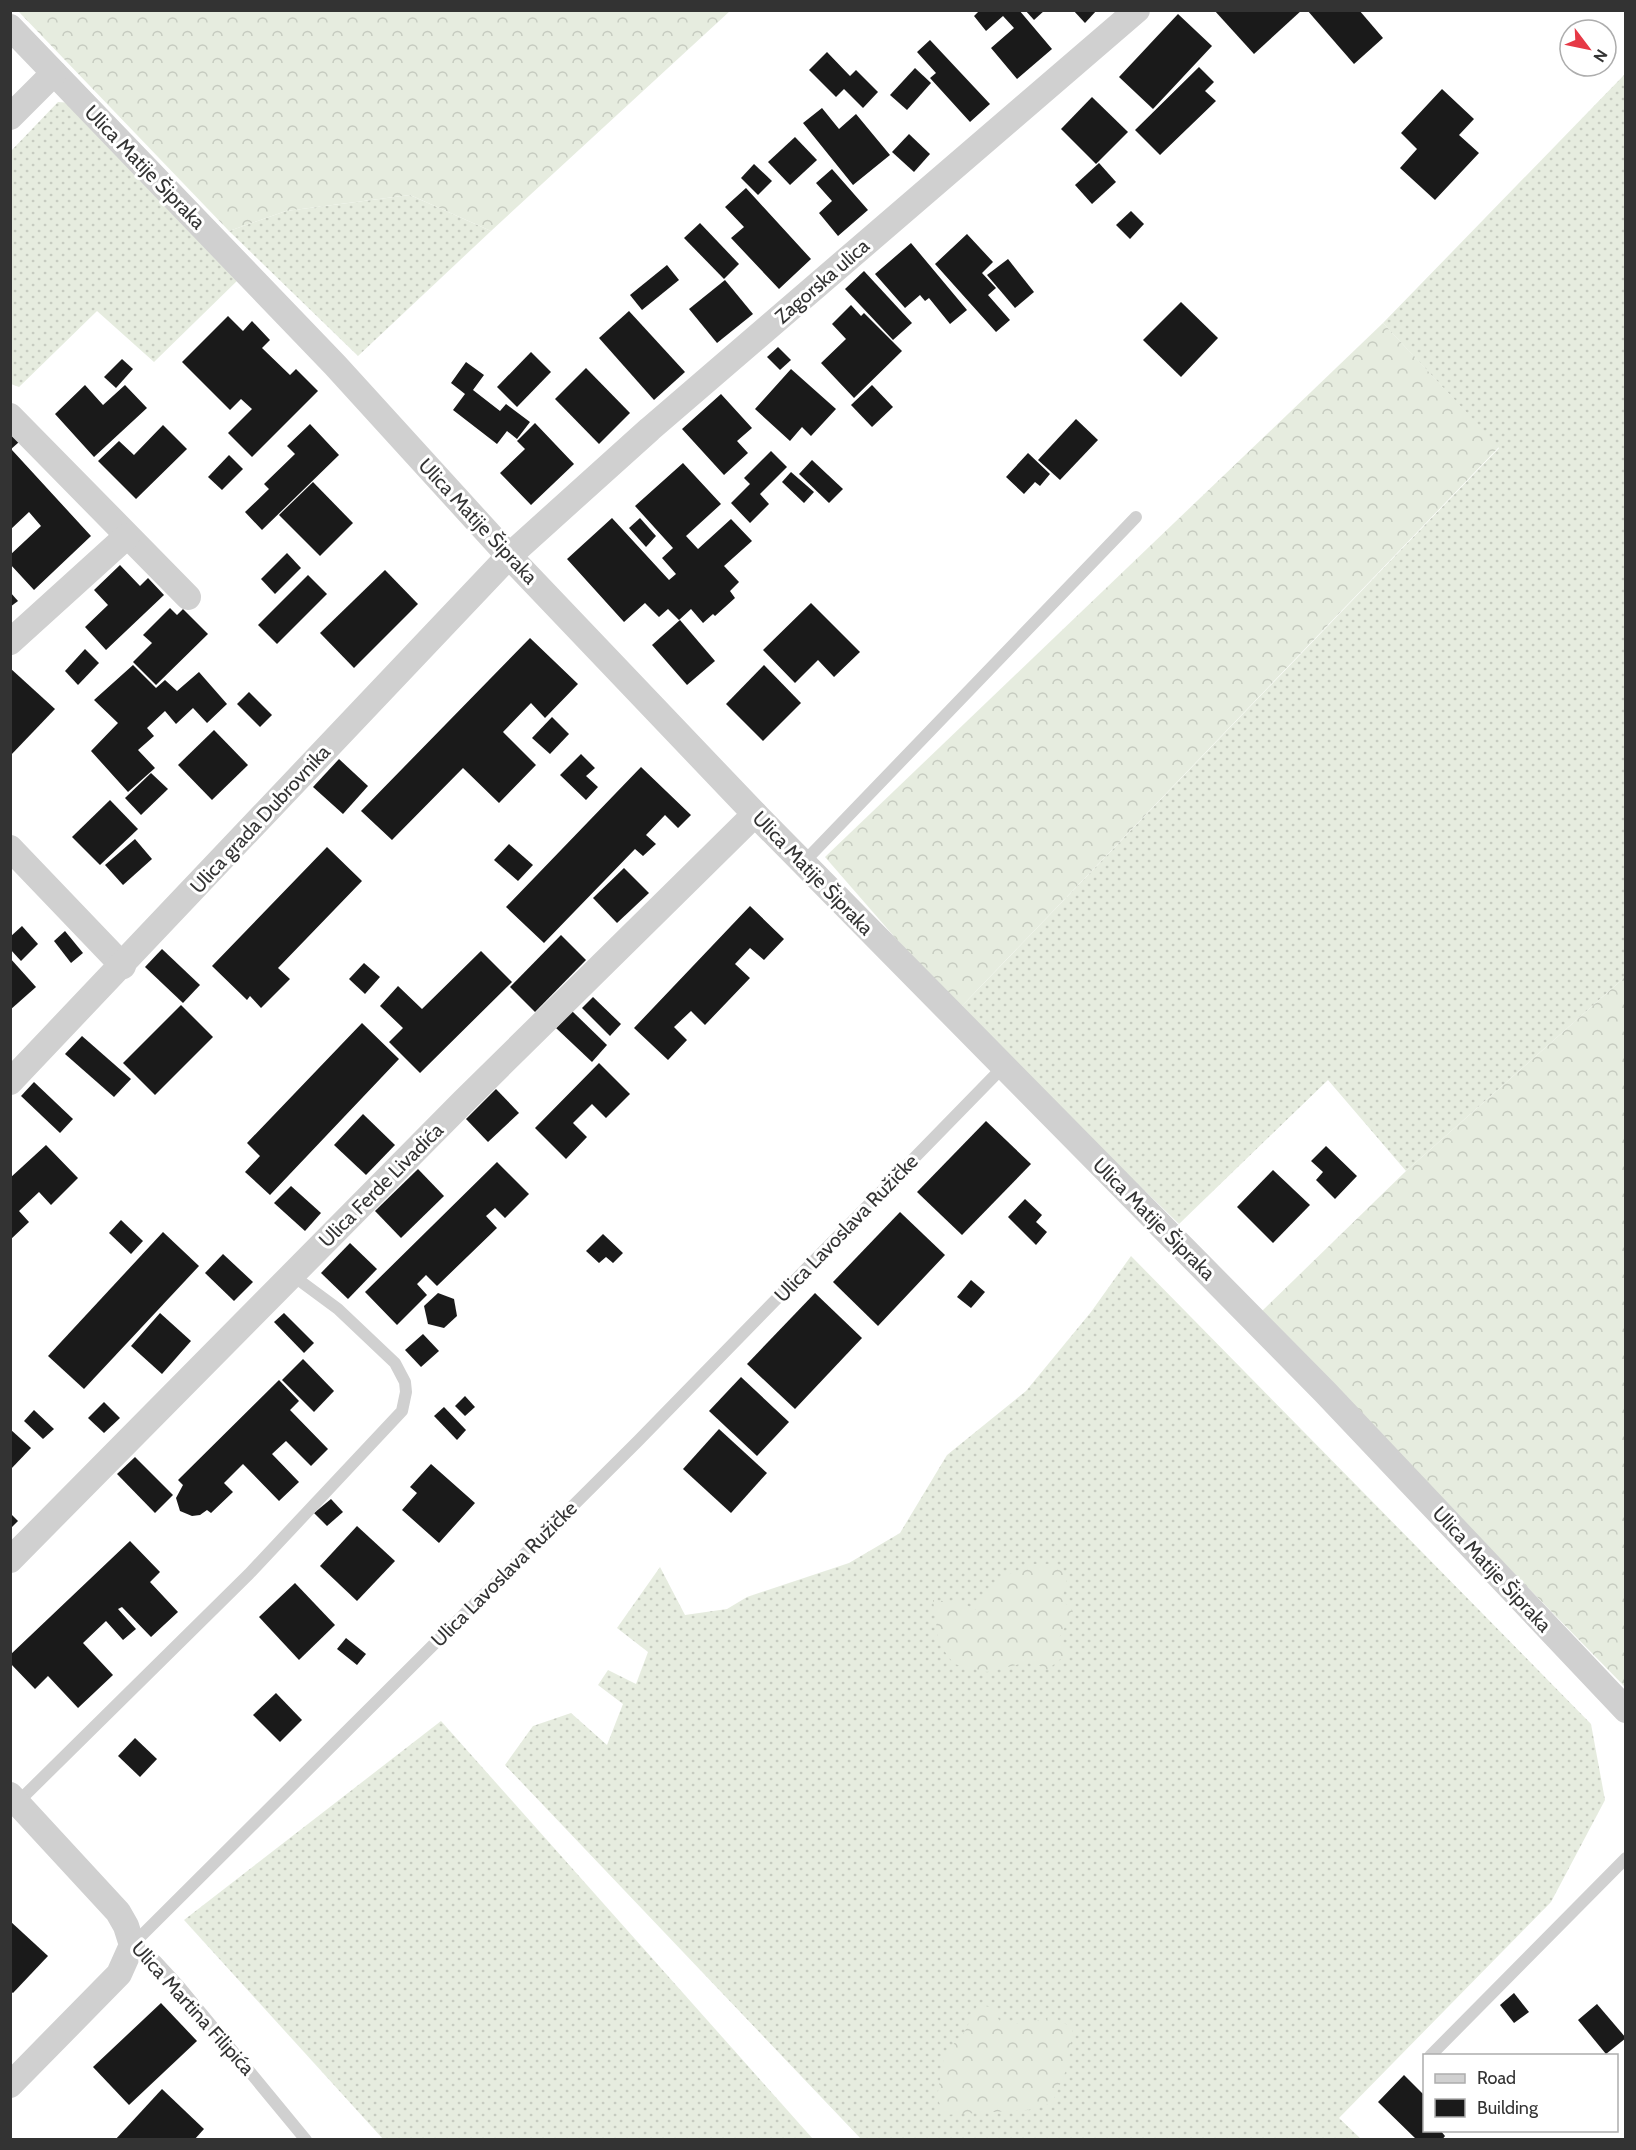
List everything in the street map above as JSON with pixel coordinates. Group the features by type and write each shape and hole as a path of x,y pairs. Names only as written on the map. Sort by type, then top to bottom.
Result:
{"street":[{"name":"Zagorska ulica","path":"509,555 650,429 1137,10"},
{"name":"Ulica Matije Šipraka","path":"10,27 335,365 509,555 803,863 1317,1384 1626,1710"},
{"path":"10,117 54,73"},
{"path":"10,416 188,597"},
{"path":"10,642 126,536"},
{"name":"Ulica grada Dubrovnika","path":"10,1082 123,966 509,555"},
{"name":"Ulica Ferde Livadića","path":"10,1560 291,1275 756,814"},
{"path":"10,848 123,966"},
{"name":"Ulica Martina Filipića","path":"14,1799 118,1912 126,1926 132,1945"},
{"name":"Ulica Lavoslava Ružičke","path":"10,2085 119,1974 132,1945"}],"lane":[{"path":"803,863 1136,517"},
{"name":"Ulica Lavoslava Ružičke","path":"132,1945 638,1441 1004,1066"},
{"path":"14,1799 242,1582 402,1411 406,1392 405,1382 395,1363 338,1309 291,1275"},
{"path":"1432,2054 1626,1858"},
{"name":"Ulica Martina Filipića","path":"132,1945 156,1961 179,1986 306,2139"}],"green space":[{"path":"18,11 730,11 491,231 410,195 286,211 229,231"},
{"path":"1625,74 1625,977 1406,1171 1328,1080 1179,1224 958,1010 1499,448 1383,323"},
{"path":"58,102 74,103 240,278 154,362 97,311 19,387 11,384 10,152"},
{"path":"410,195 491,231 358,356 229,231 286,211"},
{"path":"1383,323 1499,447 958,1010 825,857"},
{"path":"1625,977 1625,1687 1260,1313 1406,1171"},
{"path":"1131,1256 1591,1724 1605,1800 1551,1902 1339,2118 1361,2139 862,2140 505,1765 533,1726 571,1713 607,1745 623,1704 598,1685 608,1670 636,1684 648,1652 617,1628 660,1567 685,1615 727,1609 747,1597 849,1563 900,1533 947,1455 1026,1391 1091,1312"},
{"path":"1032,1564 1053,1564 1068,1575 1062,1599 1073,1612 1059,1638 1068,1653 1047,1670 1032,1661 987,1672 954,1664 939,1644 933,1600 962,1603 976,1610 985,1592 991,1586 1005,1576"},
{"path":"441,1721 813,2139 383,2139 184,1920"},
{"path":"978,2004 993,2008 1000,2022 1023,2024 1053,2017 1073,2028 1068,2066 1052,2103 1028,2110 944,2115 937,2097 945,2052 963,2035"}],"building":[{"path":"980,10 1019,10 1052,49 1017,79 991,48 1014,28 1003,16 986,31 974,16"},
{"path":"1025,10 1045,10 1034,20"},
{"path":"1073,10 1097,10 1085,23"},
{"path":"1214,10 1302,10 1254,54"},
{"path":"1307,10 1359,10 1383,38 1354,64"},
{"path":"1178,14 1212,46 1153,109 1119,77"},
{"path":"930,40 990,104 970,122 930,78 936,73 917,52"},
{"path":"827,52 850,76 856,70 878,92 863,108 844,89 836,97 809,70"},
{"path":"1199,67 1214,82 1205,91 1216,101 1160,155 1135,130"},
{"path":"915,68 931,83 907,110 890,95"},
{"path":"1442,89 1474,119 1459,135 1479,153 1435,200 1400,168 1417,149 1401,133"},
{"path":"1092,97 1128,132 1096,164 1061,129"},
{"path":"822,108 839,129 856,114 890,155 853,185 803,123"},
{"path":"909,134 930,154 914,172 892,152"},
{"path":"795,137 817,160 790,185 768,162"},
{"path":"1099,163 1116,182 1092,204 1075,185"},
{"path":"754,164 772,181 758,195 741,178"},
{"path":"832,169 868,210 838,236 819,213 832,201 816,183"},
{"path":"746,188 811,259 779,289 731,238 744,227 725,207"},
{"path":"1131,211 1144,224 1130,239 1116,225"},
{"path":"700,223 739,264 724,279 684,238"},
{"path":"967,234 993,262 982,273 996,288 988,295 1010,320 996,332 935,264"},
{"path":"911,243 967,310 950,324 929,298 925,301 920,295 905,308 875,274"},
{"path":"1008,259 1034,292 1015,308 987,275"},
{"path":"667,265 679,280 642,310 630,295"},
{"path":"864,271 912,323 893,340 845,289"},
{"path":"725,280 753,314 717,343 689,309"},
{"path":"1181,302 1218,338 1181,377 1143,340"},
{"path":"851,305 861,316 864,313 902,351 854,398 821,363 846,339 832,324"},
{"path":"629,311 685,372 654,400 599,338"},
{"path":"228,316 243,331 252,321 270,340 262,348 290,375 296,369 318,391 252,457 228,433 252,409 241,399 230,410 182,362"},
{"path":"778,347 791,360 780,370 767,357"},
{"path":"531,352 551,372 517,407 497,387"},
{"path":"122,359 133,369 116,388 104,377"},
{"path":"466,362 484,375 473,390 500,411 506,404 530,422 517,439 507,431 497,444 453,410 465,394 451,383"},
{"path":"586,368 630,413 599,444 555,399"},
{"path":"791,369 836,409 811,436 802,427 790,441 755,409"},
{"path":"85,385 103,405 125,385 147,408 94,457 55,414"},
{"path":"872,385 893,407 872,427 851,405"},
{"path":"721,394 752,428 737,441 748,453 724,475 682,429"},
{"path":"1076,419 1098,440 1060,480 1038,460"},
{"path":"535,423 574,464 531,505 500,473 525,449 517,441"},
{"path":"310,424 339,455 262,530 245,512 269,489 264,484 295,454 287,446"},
{"path":"163,425 187,449 136,499 98,461 119,441 134,455"},
{"path":"10,434 19,442 10,450"},
{"path":"12,450 91,536 34,590 10,564 10,555 41,526 29,512 10,530"},
{"path":"771,451 787,467 760,494 769,504 750,523 731,503 750,484 744,478"},
{"path":"1028,453 1050,474 1040,486 1035,482 1024,494 1006,477"},
{"path":"229,455 243,469 222,490 208,477"},
{"path":"812,460 843,489 829,503 799,474"},
{"path":"683,463 721,504 686,536 698,549 731,519 752,541 724,566 739,582 730,591 735,598 715,616 713,614 703,623 691,609 679,620 668,609 659,617 645,603 624,622 567,559 612,518 669,580 676,574 662,558 673,548 635,506"},
{"path":"791,472 814,492 804,503 782,482"},
{"path":"313,482 353,523 320,556 279,515"},
{"path":"640,518 656,536 646,547 629,528"},
{"path":"287,553 301,568 275,594 261,579"},
{"path":"120,565 140,586 148,578 164,595 106,650 85,627 108,605 94,590"},
{"path":"385,570 418,604 354,668 320,633"},
{"path":"308,575 327,594 277,644 258,625"},
{"path":"10,592 18,601 10,607"},
{"path":"811,603 860,652 834,677 818,660 795,683 763,650"},
{"path":"170,608 177,615 183,609 208,634 156,685 133,662 152,643 143,635"},
{"path":"680,620 715,661 687,685 652,645"},
{"path":"530,638 578,684 545,718 531,703 503,732 536,765 499,803 463,768 392,840 361,811"},
{"path":"85,649 99,663 78,685 65,671"},
{"path":"133,665 156,688 165,680 177,691 199,672 227,704 207,723 193,708 176,724 165,711 147,728 154,736 138,750 155,768 128,792 91,751 118,723 94,700"},
{"path":"764,665 801,703 763,741 726,704"},
{"path":"10,668 55,709 10,756"},
{"path":"249,692 272,715 260,727 237,704"},
{"path":"552,717 569,734 550,754 532,738"},
{"path":"214,730 248,765 212,800 178,765"},
{"path":"581,754 595,768 586,776 598,787 586,800 560,775"},
{"path":"339,759 368,786 343,814 313,787"},
{"path":"641,767 691,815 678,828 665,815 646,835 656,844 643,856 635,849 544,943 506,907"},
{"path":"151,773 168,789 141,815 125,798"},
{"path":"110,800 138,829 100,865 72,837"},
{"path":"135,839 152,859 123,885 105,865"},
{"path":"509,844 533,865 518,881 494,860"},
{"path":"327,847 362,881 278,968 290,979 261,1008 250,996 247,1000 212,966"},
{"path":"624,868 649,893 617,923 593,898"},
{"path":"750,906 784,939 764,960 750,948 735,964 750,978 705,1025 691,1011 674,1027 687,1040 668,1060 634,1028"},
{"path":"22,926 38,944 21,961 10,949 10,937"},
{"path":"65,931 83,953 71,963 54,941"},
{"path":"561,935 586,960 535,1012 510,987"},
{"path":"162,949 200,985 183,1003 145,967"},
{"path":"481,951 512,982 420,1073 389,1042 403,1028 380,1006 398,986 422,1009"},
{"path":"10,958 36,987 10,1010"},
{"path":"364,963 380,977 365,994 349,979"},
{"path":"593,997 621,1024 610,1036 582,1008"},
{"path":"181,1005 213,1037 155,1095 123,1063"},
{"path":"572,1011 607,1045 592,1062 556,1028"},
{"path":"362,1023 399,1059 270,1195 245,1172 260,1156 247,1143"},
{"path":"82,1036 131,1079 114,1097 65,1054"},
{"path":"599,1063 630,1094 606,1118 592,1104 573,1123 587,1137 566,1159 535,1128"},
{"path":"34,1082 73,1119 60,1133 21,1096"},
{"path":"496,1089 519,1113 488,1142 466,1119"},
{"path":"363,1114 395,1145 366,1175 334,1145"},
{"path":"986,1121 1031,1164 962,1235 917,1192"},
{"path":"46,1145 78,1178 51,1205 39,1192 19,1211 29,1222 10,1240 10,1178"},
{"path":"1326,1146 1357,1176 1335,1199 1316,1180 1323,1172 1311,1161"},
{"path":"497,1162 529,1194 505,1218 495,1208 486,1216 497,1228 437,1286 426,1275 417,1284 427,1295 397,1325 365,1292"},
{"path":"418,1169 444,1196 401,1238 375,1211"},
{"path":"1273,1170 1310,1205 1273,1243 1237,1207"},
{"path":"291,1186 321,1213 305,1231 274,1203"},
{"path":"1025,1199 1042,1215 1036,1222 1047,1232 1036,1245 1008,1217"},
{"path":"900,1212 945,1255 878,1326 833,1282"},
{"path":"121,1220 143,1241 131,1254 109,1233"},
{"path":"163,1232 199,1266 84,1389 48,1356"},
{"path":"603,1234 623,1253 613,1263 606,1257 599,1263 586,1251"},
{"path":"350,1243 377,1269 348,1299 321,1273"},
{"path":"223,1254 253,1282 234,1301 205,1273"},
{"path":"971,1280 985,1292 971,1308 957,1297"},
{"path":"438,1293 454,1299 457,1316 444,1328 428,1324 424,1306"},
{"path":"815,1293 862,1338 795,1409 747,1364"},
{"path":"160,1313 191,1341 162,1374 131,1346"},
{"path":"284,1313 314,1343 304,1353 274,1322"},
{"path":"423,1334 439,1351 421,1367 405,1350"},
{"path":"303,1359 334,1391 314,1412 282,1380"},
{"path":"741,1377 789,1422 757,1456 709,1411"},
{"path":"279,1380 299,1401 290,1410 328,1449 311,1466 286,1441 272,1454 299,1482 279,1501 243,1464 224,1483 233,1492 211,1513 207,1510 200,1515 192,1516 180,1511 176,1498 183,1485 178,1480"},
{"path":"465,1396 475,1407 465,1416 455,1406"},
{"path":"104,1402 120,1418 104,1433 88,1418"},
{"path":"444,1407 466,1430 457,1440 434,1416"},
{"path":"34,1410 54,1429 43,1439 24,1421"},
{"path":"10,1429 31,1448 10,1470"},
{"path":"719,1429 767,1473 731,1513 683,1469"},
{"path":"135,1457 173,1495 155,1513 117,1474"},
{"path":"431,1464 475,1503 439,1543 402,1510 417,1493 410,1487"},
{"path":"331,1499 343,1512 327,1526 314,1513"},
{"path":"10,1513 18,1521 10,1529"},
{"path":"357,1526 395,1561 357,1601 320,1566"},
{"path":"130,1541 160,1572 150,1582 178,1612 151,1637 122,1607 118,1609 136,1629 123,1640 106,1621 83,1643 113,1675 78,1708 48,1676 35,1689 10,1663 10,1655"},
{"path":"295,1583 335,1625 299,1660 259,1617"},
{"path":"346,1638 366,1654 357,1665 337,1649"},
{"path":"276,1693 302,1720 280,1742 253,1715"},
{"path":"135,1738 157,1759 140,1777 118,1756"},
{"path":"10,1921 48,1956 13,1993 10,1991"},
{"path":"1514,1993 1529,2012 1514,2023 1500,2005"},
{"path":"161,2003 197,2041 129,2105 93,2067"},
{"path":"1597,2004 1626,2038 1606,2054 1578,2020"},
{"path":"1404,2075 1423,2094 1423,2132 1442,2132 1445,2136 1442,2140 1417,2140 1378,2102"},
{"path":"162,2089 204,2129 194,2140 115,2140"}]}
